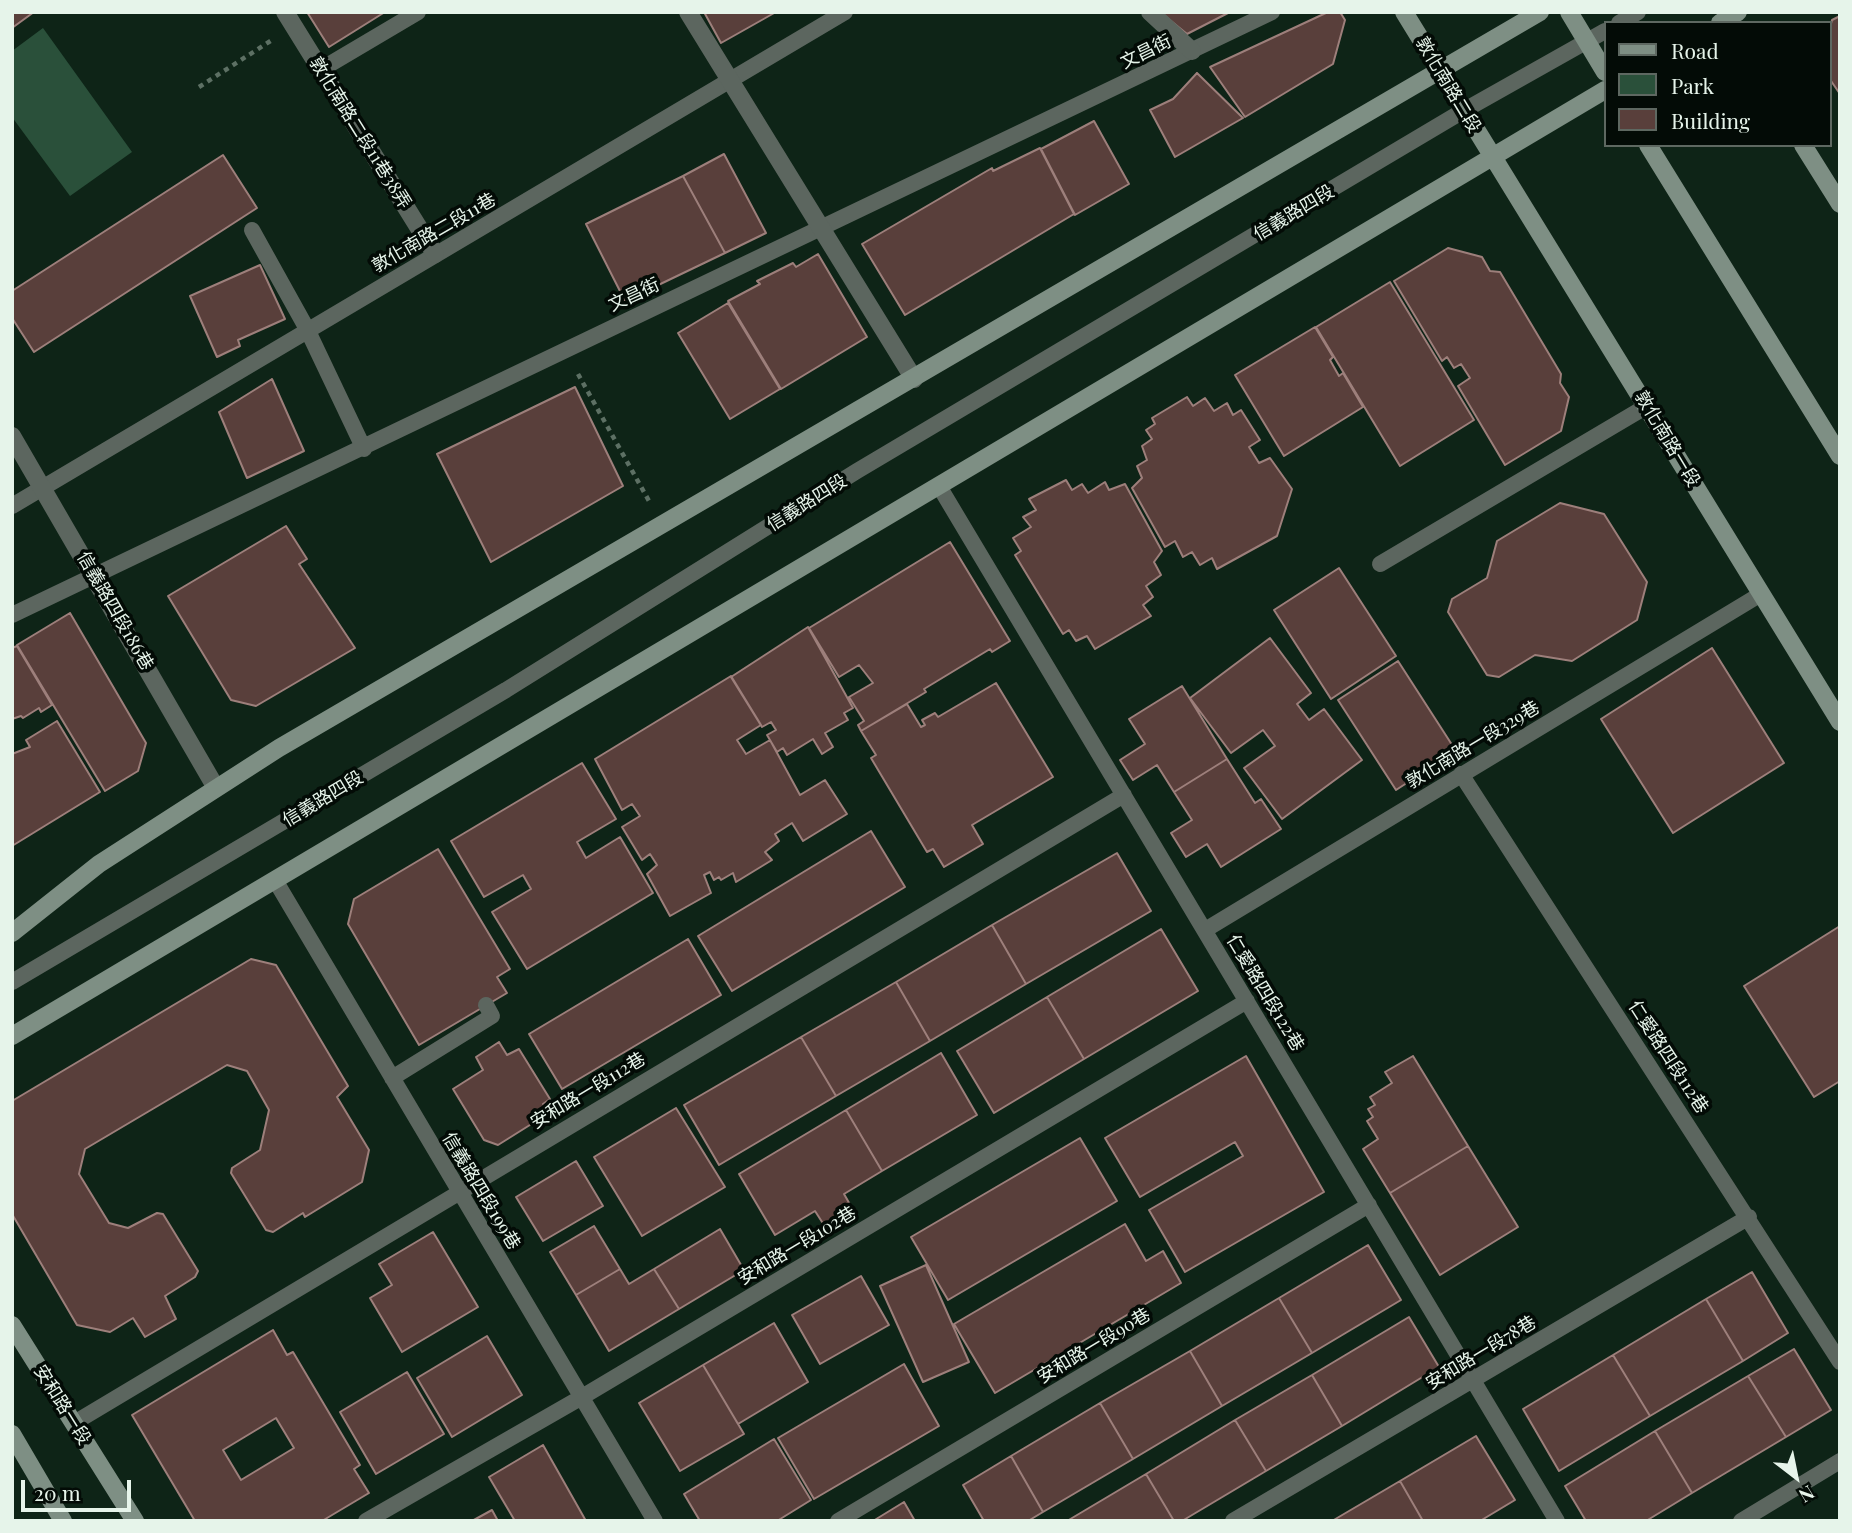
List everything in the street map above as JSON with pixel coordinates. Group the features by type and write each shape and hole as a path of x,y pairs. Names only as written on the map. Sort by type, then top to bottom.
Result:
{"main road":[{"name":"敦化南路二段","path":"1404,12 1493,158"},
{"path":"12,933 99,864 216,788 1540,12"},
{"path":"1569,12 1604,70"},
{"path":"12,1036 1604,91"},
{"path":"1648,147 1840,457"},
{"path":"1804,147 1840,204"},
{"name":"敦化南路一段","path":"1493,158 1840,722"},
{"name":"安和路一段","path":"12,1325 135,1521"},
{"path":"12,1434 18,1457 63,1521"}],"street":[{"path":"688,12 915,379"},
{"path":"1150,12 1192,51"},
{"name":"敦化南路二段11巷38弄","path":"289,19 435,254"},
{"name":"信義路四段186巷","path":"12,436 216,788"}],"lane":[{"path":"320,71 418,12"},
{"name":"敦化南路二段11巷","path":"12,506 845,12"},
{"name":"文昌街","path":"12,615 364,449 564,349 1272,12"},
{"path":"1622,21 1638,12"},
{"name":"信義路四段","path":"12,982 506,690 858,471 1463,111 1604,32"},
{"path":"252,230 307,329 364,449"},
{"path":"1380,564 1647,406"},
{"name":"仁愛路四段122巷","path":"939,486 1557,1521"},
{"name":"敦化南路一段329巷","path":"1205,930 1761,594"},
{"name":"仁愛路四段112巷","path":"1461,775 1749,1217 1840,1362"},
{"name":"安和路一段112巷","path":"74,1423 1125,795"},
{"name":"信義路四段199巷","path":"275,880 655,1521"},
{"name":"安和路一段102巷","path":"366,1521 582,1397 1247,1001"},
{"path":"392,1077 492,1016 486,1005"},
{"name":"安和路一段90巷","path":"838,1521 1369,1205"},
{"name":"安和路一段78巷","path":"1233,1521 1749,1217"},
{"path":"1741,1521 1840,1461"}],"path":[{"path":"199,87 289,19"},
{"path":"564,349 662,526"}],"green space":[{"path":"43,28 132,152 70,196 12,117 12,51"}],"building":[{"path":"12,12 34,12 12,28"},
{"path":"307,12 385,12 329,47"},
{"path":"704,12 776,12 721,43"},
{"path":"1160,12 1230,12 1187,34"},
{"path":"1328,12 1340,12 1345,20 1333,64 1245,117 1210,67"},
{"path":"1840,16 1840,94 1831,81 1832,20"},
{"path":"1197,73 1243,118 1175,157 1150,110 1173,99"},
{"path":"1094,121 1129,184 1075,215 1041,149"},
{"path":"1040,148 1074,214 905,315 862,244 992,168 993,171"},
{"path":"724,154 766,233 725,253 683,176"},
{"path":"223,155 257,208 34,352 12,318 12,291"},
{"path":"683,176 725,253 625,301 586,224"},
{"path":"1448,248 1482,257 1490,271 1500,272 1561,374 1560,383 1569,397 1561,431 1505,465 1458,386 1470,378 1461,364 1454,368 1447,357 1442,361 1394,281"},
{"path":"818,254 867,337 781,389 728,301 760,284 757,281 793,263 796,267"},
{"path":"260,265 285,319 238,340 240,346 217,357 190,296"},
{"path":"1390,282 1474,420 1400,466 1316,327"},
{"path":"728,303 780,389 730,419 678,333"},
{"path":"1315,327 1333,357 1330,360 1339,376 1343,373 1363,407 1284,456 1235,375"},
{"path":"272,379 304,451 247,478 219,412"},
{"path":"575,387 623,486 491,562 437,454"},
{"path":"1187,397 1193,406 1205,398 1214,411 1227,403 1233,415 1241,410 1260,440 1249,447 1259,463 1270,458 1292,489 1277,536 1217,569 1212,558 1200,565 1192,552 1183,557 1175,541 1165,547 1132,488 1142,478 1137,466 1147,460 1142,446 1152,439 1146,430 1155,424 1152,418"},
{"path":"1066,480 1072,490 1082,484 1088,493 1105,482 1109,490 1125,484 1162,551 1154,562 1161,575 1146,586 1153,597 1143,605 1151,616 1095,649 1087,636 1076,641 1069,630 1063,634 1015,555 1021,551 1013,538 1031,527 1023,517 1036,510 1029,499"},
{"path":"1560,503 1604,514 1647,582 1637,620 1572,661 1535,655 1499,677 1487,675 1448,612 1452,599 1487,578 1497,541"},
{"path":"286,526 307,559 299,564 355,648 256,706 231,700 168,596"},
{"path":"950,542 1010,641 992,652 990,649 861,731 858,725 864,721 849,697 873,683 859,665 839,677 809,628"},
{"path":"1339,568 1396,656 1331,699 1274,610"},
{"path":"70,613 146,743 138,771 105,791 17,645"},
{"path":"808,627 853,708 844,713 848,720 825,733 833,747 822,754 813,739 787,755 783,748 777,752 767,735 776,730 771,722 762,727 731,677"},
{"path":"1270,638 1311,693 1297,704 1309,720 1324,709 1362,760 1282,819 1244,768 1275,746 1263,730 1231,753 1190,698"},
{"path":"17,646 52,705 41,712 39,708 23,718 21,716 12,719 12,648"},
{"path":"1712,648 1784,763 1673,833 1601,719"},
{"path":"1398,661 1456,751 1396,790 1338,700"},
{"path":"731,676 761,725 737,740 746,754 770,740 800,795 825,780 847,814 803,841 792,823 775,834 779,841 765,852 772,860 736,882 733,873 721,880 719,877 714,880 710,872 704,875 711,893 670,916 647,874 657,865 650,854 642,860 622,827 640,816 632,804 622,810 595,759"},
{"path":"996,683 1053,777 972,825 983,844 944,867 933,849 927,852 871,758 876,755 861,731 907,704 921,727 925,725 922,720 935,713 938,717"},
{"path":"1182,686 1227,759 1174,792 1157,765 1133,780 1120,760 1145,744 1129,719"},
{"path":"57,721 100,792 12,846 12,754 30,747 26,740"},
{"path":"1227,759 1255,803 1261,799 1281,829 1221,867 1207,844 1186,857 1171,833 1192,820 1174,792"},
{"path":"582,763 616,819 577,842 586,858 620,837 653,893 527,969 492,912 531,889 523,875 484,897 451,841"},
{"path":"871,831 905,887 732,991 698,936"},
{"path":"438,849 510,969 497,977 507,993 419,1045 348,924 354,899"},
{"path":"1117,853 1151,911 1026,984 992,925"},
{"path":"992,925 1026,984 930,1041 896,982"},
{"path":"1840,926 1840,1081 1814,1097 1744,986"},
{"path":"1161,929 1198,991 1084,1059 1047,997"},
{"path":"688,939 721,995 562,1089 529,1034"},
{"path":"251,959 276,965 348,1086 337,1097 369,1150 362,1182 305,1217 303,1213 273,1232 266,1230 231,1173 232,1168 260,1150 269,1110 247,1071 227,1065 85,1149 79,1174 109,1223 128,1228 157,1213 163,1214 198,1271 195,1277 165,1296 176,1319 145,1337 133,1318 110,1332 77,1325 12,1214 12,1101"},
{"path":"896,982 930,1041 836,1096 801,1037"},
{"path":"1047,997 1084,1059 994,1113 957,1051"},
{"path":"801,1037 836,1096 719,1165 684,1105"},
{"path":"499,1042 507,1055 519,1049 550,1099 543,1104 549,1113 498,1145 484,1140 453,1089 483,1070 476,1057"},
{"path":"941,1053 977,1115 882,1171 846,1110"},
{"path":"1246,1056 1324,1192 1185,1272 1149,1210 1243,1156 1235,1142 1140,1197 1105,1138"},
{"path":"1413,1056 1468,1146 1390,1193 1363,1149 1378,1139 1367,1121 1373,1117 1368,1109 1375,1105 1370,1097 1392,1083 1385,1072"},
{"path":"676,1108 725,1187 642,1236 594,1157"},
{"path":"846,1110 882,1171 844,1194 852,1208 824,1225 815,1211 775,1235 739,1174"},
{"path":"1080,1138 1117,1201 948,1300 911,1237"},
{"path":"1468,1146 1518,1227 1440,1275 1390,1193"},
{"path":"576,1161 603,1206 543,1241 516,1197"},
{"path":"1125,1224 1146,1261 1163,1251 1181,1283 995,1393 954,1324"},
{"path":"594,1226 620,1269 576,1295 550,1252"},
{"path":"720,1229 744,1270 679,1309 654,1269"},
{"path":"433,1232 478,1307 402,1352 370,1298 392,1285 379,1264"},
{"path":"1368,1245 1401,1300 1312,1353 1279,1298"},
{"path":"926,1265 969,1362 923,1382 880,1286"},
{"path":"620,1269 629,1284 654,1269 679,1309 609,1351 576,1295"},
{"path":"1752,1272 1788,1333 1743,1361 1706,1299"},
{"path":"861,1276 889,1325 820,1364 792,1315"},
{"path":"1279,1298 1312,1353 1222,1406 1190,1351"},
{"path":"1706,1299 1743,1361 1650,1416 1613,1355"},
{"path":"1409,1317 1439,1367 1342,1426 1312,1375"},
{"path":"774,1323 808,1382 738,1424 703,1365"},
{"path":"273,1330 287,1355 293,1352 360,1465 354,1469 369,1493 322,1521 195,1521 132,1415","holes":["276,1418 294,1448 241,1480 223,1450"]},
{"path":"487,1336 522,1395 452,1437 417,1378"},
{"path":"1794,1349 1831,1410 1786,1437 1748,1376"},
{"path":"1190,1351 1222,1406 1133,1459 1100,1403"},
{"path":"1613,1355 1650,1416 1559,1471 1523,1409"},
{"path":"904,1364 939,1426 814,1499 778,1438"},
{"path":"703,1365 744,1434 680,1471 639,1403"},
{"path":"407,1372 444,1434 376,1474 340,1412"},
{"path":"1312,1375 1342,1426 1266,1471 1235,1420"},
{"path":"1748,1376 1786,1437 1692,1493 1655,1431"},
{"path":"1100,1403 1133,1459 1043,1512 1011,1456"},
{"path":"1235,1420 1266,1471 1182,1521 1174,1521 1146,1474"},
{"path":"1655,1431 1692,1493 1646,1521 1586,1521 1565,1486"},
{"path":"1476,1436 1515,1500 1480,1521 1423,1521 1400,1481"},
{"path":"774,1439 811,1500 777,1521 700,1521 684,1494"},
{"path":"543,1445 586,1521 515,1521 489,1477"},
{"path":"1011,1456 1043,1512 1028,1521 984,1521 963,1485"},
{"path":"1146,1474 1174,1521 1067,1521"},
{"path":"1400,1481 1423,1521 1332,1521"},
{"path":"904,1502 915,1521 873,1521"},
{"path":"492,1510 498,1521 472,1521"}]}
